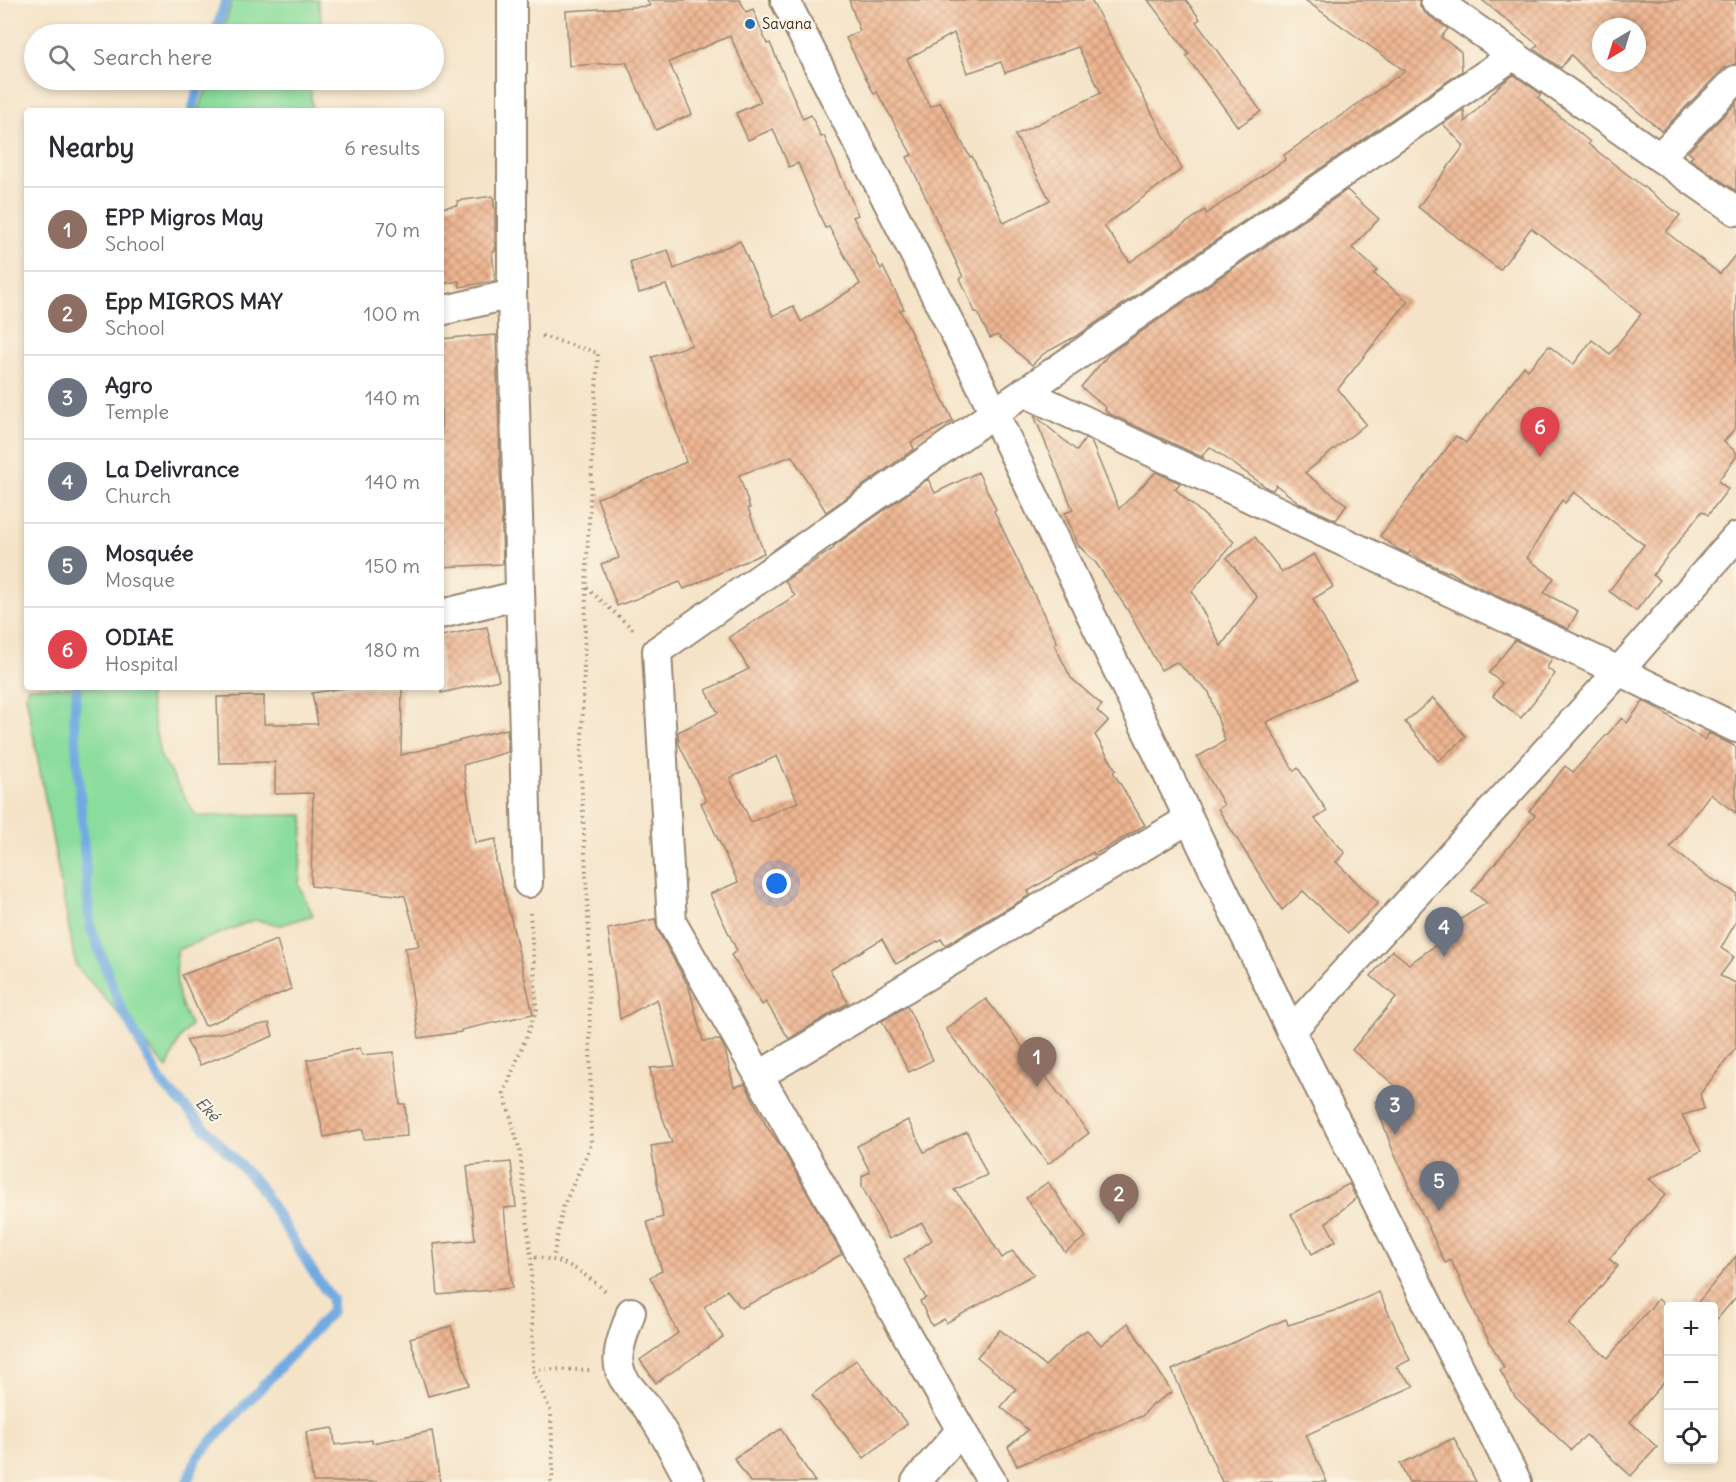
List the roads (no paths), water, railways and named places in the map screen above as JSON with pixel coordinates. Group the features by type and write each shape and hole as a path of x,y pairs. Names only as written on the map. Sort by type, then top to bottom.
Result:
{"street":[{"path":"512,0 512,294 528,883"},
{"path":"785,0 994,413 1291,1031 1517,1482"},
{"path":"1435,0 1736,212"},
{"path":"992,1482 672,923 657,651 1024,392 1514,56"},
{"path":"1659,157 1736,80"},
{"path":"444,310 512,294"},
{"path":"1024,392 1736,728"},
{"path":"1291,1031 1618,671 1736,537"},
{"path":"444,613 520,595"},
{"path":"760,1075 1189,819"},
{"path":"631,1312 619,1356 620,1371 666,1437 690,1482"},
{"path":"916,1482 961,1430"}],"waterway":[{"name":"Eké","path":"218,24 226,0"},
{"name":"Eké","path":"193,108 198,90"},
{"name":"Eké","path":"77,690 74,717 90,926 120,1006 161,1082 258,1184 332,1299 332,1311 197,1457 187,1482"}],"place":[{"name":"Savana","path":"750,24"},
{"name":"ODIAE","path":"1540,457"},
{"name":"La Delivrance","path":"1444,957"},
{"name":"EPP Migros May","path":"1037,1087"},
{"name":"Agro","path":"1395,1135"},
{"name":"Mosquée","path":"1439,1211"},
{"name":"Epp MIGROS MAY","path":"1119,1224"}]}
